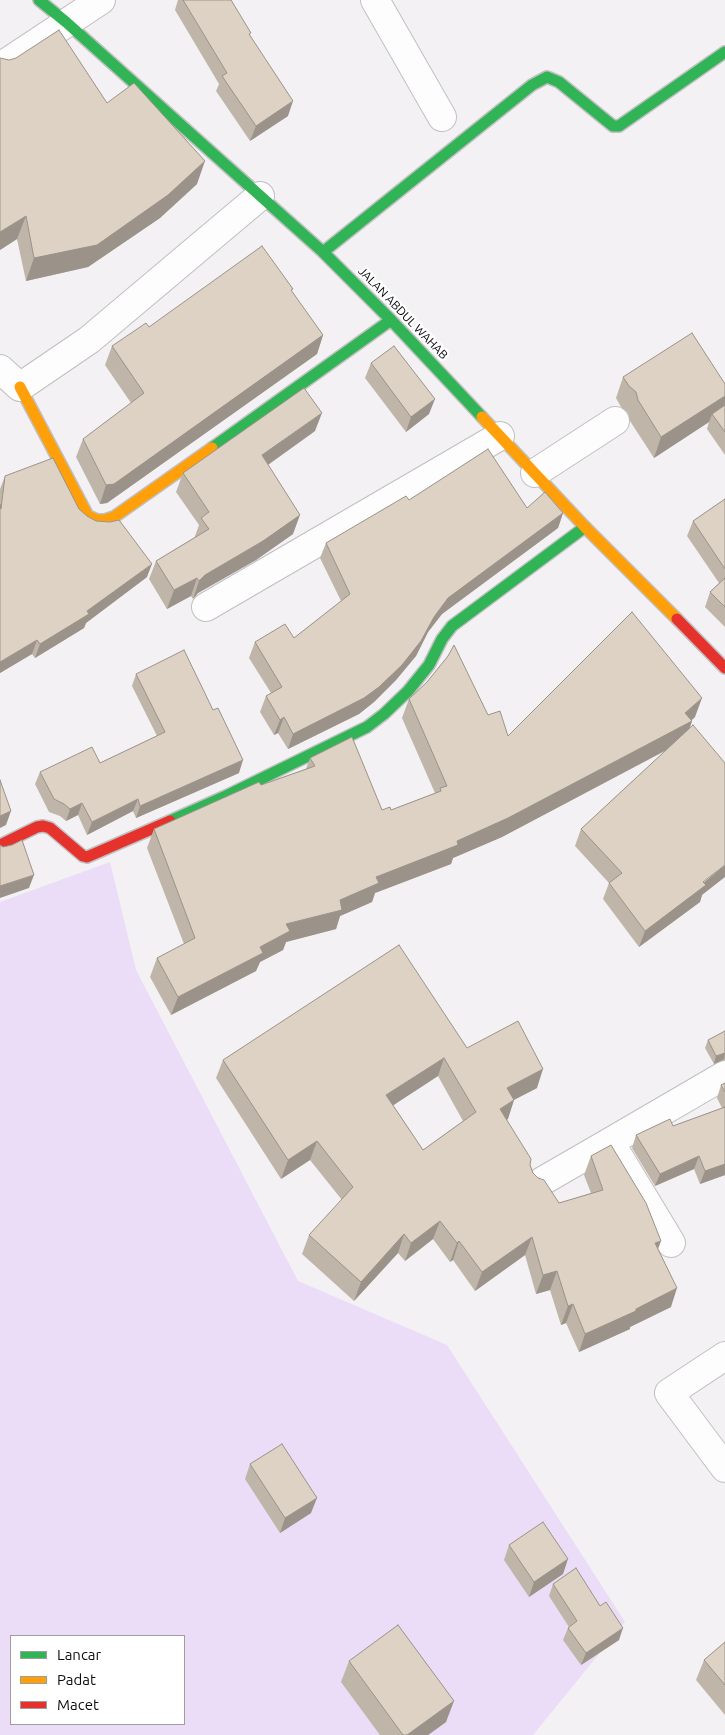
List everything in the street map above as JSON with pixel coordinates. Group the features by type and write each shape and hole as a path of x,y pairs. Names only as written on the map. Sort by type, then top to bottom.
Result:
{"street":[{"name":"JALAN ABDUL WAHAB","path":"39,0 323,252 391,320 585,527 725,668"},
{"path":"0,67 101,0"},
{"path":"375,0 442,116"},
{"path":"323,252 532,85 547,77 559,82 613,126 619,126 725,52"},
{"path":"260,196 89,340 10,378 74,487 88,516 97,520 114,517 391,320"},
{"path":"535,474 615,421"},
{"path":"206,606 500,436"},
{"path":"0,845 37,827 43,826 50,828 83,856 87,857 226,796 367,727 408,691 429,665 442,639 452,626 585,527"},
{"path":"539,1183 725,1075"},
{"path":"610,1142 671,1243"},
{"path":"725,1356 669,1393 725,1468"}],"shaded area":[{"path":"110,862 136,970 298,1281 447,1345 625,1622 533,1735 0,1735 0,902"}],"building":[{"path":"183,0 231,0 251,33 249,34 293,101 256,126 222,76 227,73"},
{"path":"59,30 107,103 134,83 205,161 168,195 97,245 34,258 26,216 0,232 0,58 9,60 16,58"},
{"path":"262,246 323,335 114,484 106,485 83,439 144,393 112,346 146,323 149,327"},
{"path":"692,333 725,384 725,396 661,437 638,400 636,392 623,377"},
{"path":"394,346 435,399 411,417 371,363"},
{"path":"304,388 322,413 262,455 300,515 263,541 205,575 199,581 197,578 174,590 156,561 209,529 201,518 209,512 183,473"},
{"path":"725,405 725,432 712,414"},
{"path":"488,449 527,508 545,492 563,513 448,598 434,617 421,641 402,665 379,687 364,698 293,734 284,717 280,720 266,696 282,687 255,642 285,624 294,638 350,594 326,543 406,496 409,500"},
{"path":"53,458 79,509 96,521 110,522 119,520 152,564 87,611 89,614 40,644 37,640 0,662 0,504 1,509 5,476"},
{"path":"725,499 725,569 693,521"},
{"path":"725,578 725,607 710,592"},
{"path":"632,612 702,698 685,713 692,721 508,818 457,841 458,845 376,877 379,883 340,900 342,910 286,924 290,931 260,947 263,953 178,997 157,958 195,938 154,829 259,782 261,785 315,766 310,758 352,737 382,810 390,807 391,810 441,791 440,788 447,786 409,699 427,682 448,656 454,645 488,715 500,711 508,736"},
{"path":"184,650 213,710 218,708 243,760 140,806 138,799 92,822 82,803 70,809 54,799 40,772 92,747 100,763 165,732 136,674"},
{"path":"693,725 725,763 725,865 703,882 706,885 645,931 609,883 622,873 581,829"},
{"path":"0,780 11,811 0,816"},
{"path":"22,840 34,875 0,886 0,845 3,847 12,845"},
{"path":"399,945 467,1048 518,1021 543,1069 507,1088 514,1100 500,1109 531,1159 530,1165 533,1173 538,1178 544,1180 559,1203 603,1190 591,1156 611,1145 646,1203 661,1241 655,1243 677,1288 636,1309 636,1311 585,1334 573,1304 568,1306 557,1271 543,1275 532,1237 482,1272 459,1241 457,1243 440,1221 411,1243 404,1234 361,1282 309,1235 353,1187 317,1141 288,1160 223,1060","holes":["444,1058 476,1112 423,1150 386,1095"]},
{"path":"725,1031 725,1053 716,1056 708,1040"},
{"path":"725,1083 725,1092 721,1085"},
{"path":"725,1107 725,1164 705,1171 699,1156 660,1174 636,1135 670,1119 673,1126"},
{"path":"282,1444 317,1498 285,1518 250,1464"},
{"path":"543,1522 568,1559 534,1582 509,1545"},
{"path":"576,1568 600,1606 606,1602 623,1628 586,1653 568,1628 577,1621 553,1584"},
{"path":"398,1625 454,1701 407,1735 403,1735 349,1661"},
{"path":"725,1642 725,1685 704,1660"}],"traffic: fast":[{"path":"39,0 323,252 391,320 482,417"},
{"path":"323,252 532,85 547,77 559,82 613,126 619,126 725,52"},
{"path":"212,448 391,320"},
{"path":"170,821 226,796 367,727 408,691 429,665 442,639 452,626 585,527"}],"traffic: slow":[{"path":"20,387 88,516 97,520 114,517 212,448"},
{"path":"482,417 585,527 677,619"}],"traffic: jam":[{"path":"677,619 725,668"},
{"path":"0,845 37,827 43,826 50,828 83,856 87,857 170,821"}]}
